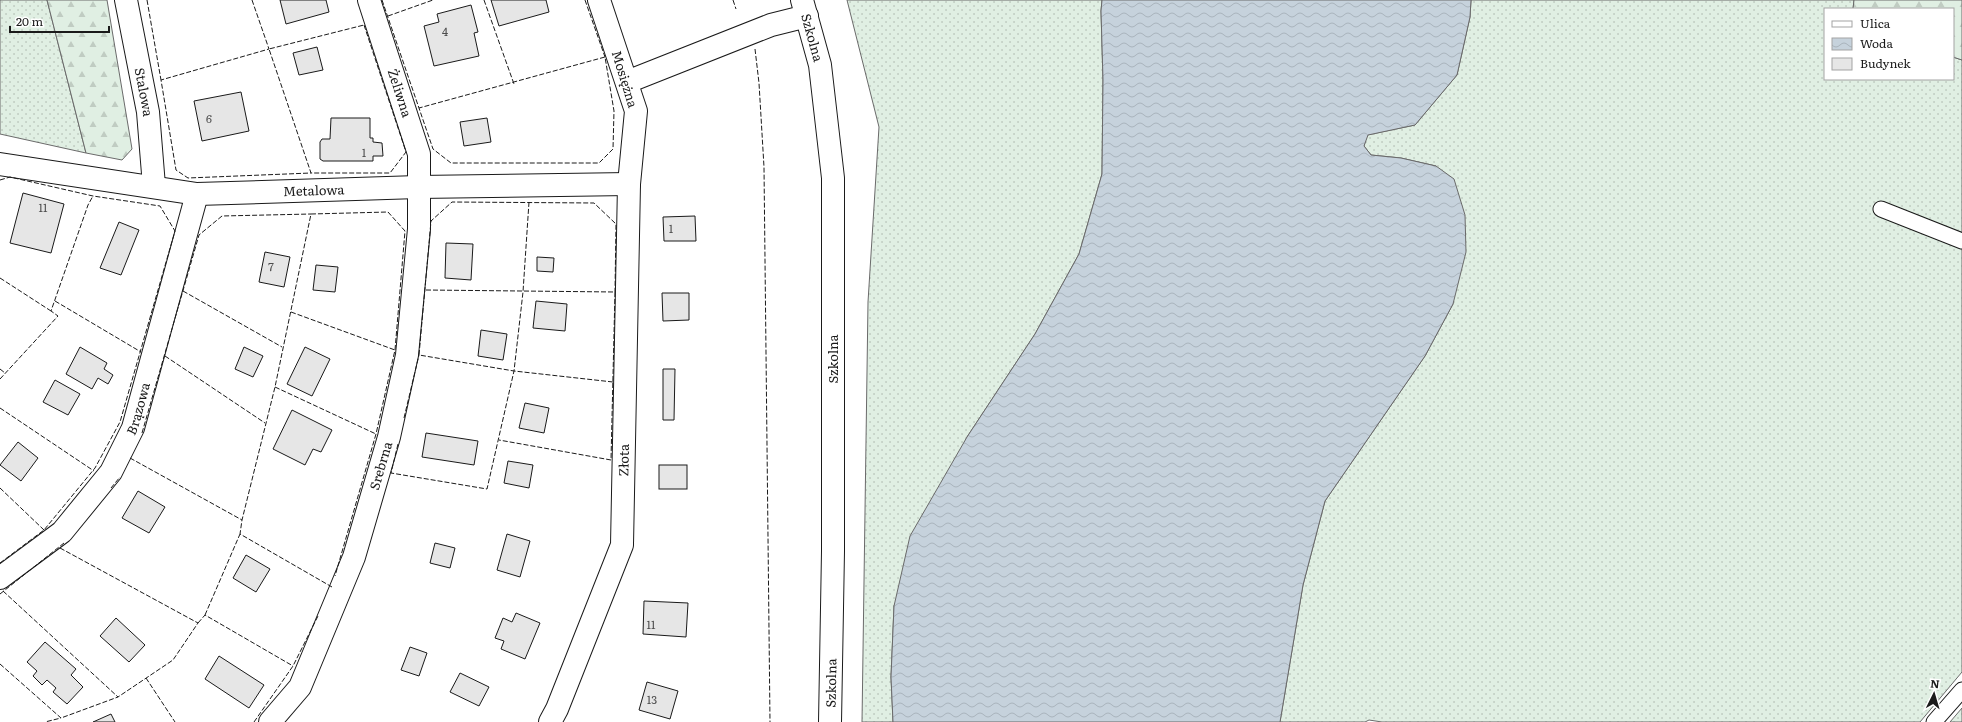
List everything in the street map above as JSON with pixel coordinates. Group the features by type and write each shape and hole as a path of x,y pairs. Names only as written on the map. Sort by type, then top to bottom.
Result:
{"street":[{"name":"Stalowa","path":"126,0 148,112 154,186"},
{"name":"Żeliwna","path":"369,0 419,154 418,187"},
{"name":"Mosiężna","path":"599,0 636,111 629,184"},
{"path":"627,82 771,25 805,8"},
{"name":"Szkolna","path":"805,8 820,64 833,178 833,551 830,722"},
{"name":"Metalowa","path":"0,164 154,186 197,194 418,187 629,184"},
{"name":"Złota","path":"550,722 557,709 622,546 629,184"},
{"name":"Srebrna","path":"270,722 300,687 354,557 389,437 407,355 419,229 418,187"},
{"name":"Brązowa","path":"0,578 62,532 111,472 133,428 197,194"}],"lane":[{"path":"1881,209 1962,241"},
{"path":"1934,722 1962,690"}],"green space":[{"path":"0,0 47,0 86,153 0,134"},
{"path":"47,0 107,0 132,149 122,160 86,153"},
{"path":"847,0 1102,0 1102,174 1079,254 1035,334 967,437 894,606 891,677 893,722 862,722 868,302 879,127"},
{"path":"1471,0 1854,0 1853,8 1824,8 1824,80 1954,80 1954,57 1962,60 1962,672 1920,722 1382,722 1369,720 1365,722 1280,722 1303,585 1325,501 1425,356 1453,304 1436,166 1401,158 1371,155 1364,146 1367,135 1415,125 1457,75 1470,17"},
{"path":"1854,0 1962,0 1962,60 1954,57 1954,8 1853,8"},
{"path":"1962,708 1962,722 1950,722"}],"water":[{"path":"1102,0 1471,0 1470,17 1457,75 1415,125 1368,135 1364,146 1371,155 1401,158 1436,166 1454,179 1465,215 1466,252 1453,304 1425,356 1325,501 1303,585 1280,722 893,722 891,677 894,606 910,536 967,437 1035,334 1079,254 1102,174"}],"building":[{"path":"280,0 326,0 329,12 286,24"},
{"path":"491,0 546,0 549,12 499,26"},
{"path":"471,5 478,32 474,33 479,56 434,66 424,26 439,22 437,14"},
{"path":"317,47 323,70 299,75 293,53"},
{"path":"241,92 249,131 202,141 194,101"},
{"path":"331,118 370,118 370,138 373,138 373,142 382,143 383,156 373,156 373,161 323,161 320,159 320,142 322,139 330,139"},
{"path":"487,118 491,142 464,146 460,122"},
{"path":"23,193 64,204 51,253 10,243"},
{"path":"695,216 696,241 664,241 663,217"},
{"path":"119,222 139,230 121,275 100,268"},
{"path":"446,243 473,244 471,280 445,278"},
{"path":"265,252 290,257 284,287 259,282"},
{"path":"537,257 554,258 553,272 537,271"},
{"path":"316,265 338,267 335,292 313,290"},
{"path":"662,293 689,293 689,320 663,321"},
{"path":"536,301 567,304 565,331 533,328"},
{"path":"481,330 507,334 503,360 478,356"},
{"path":"80,347 107,363 104,369 113,375 108,384 98,378 92,389 66,374"},
{"path":"244,347 263,356 253,377 235,369"},
{"path":"305,347 330,359 312,396 287,384"},
{"path":"663,369 675,369 674,420 663,420"},
{"path":"55,380 80,394 68,415 43,402"},
{"path":"525,403 549,408 544,433 519,428"},
{"path":"292,410 332,430 321,452 313,449 305,465 273,449"},
{"path":"426,433 478,441 474,465 422,457"},
{"path":"18,442 38,458 21,481 0,465"},
{"path":"508,461 533,465 529,488 504,483"},
{"path":"659,465 687,465 687,489 659,489"},
{"path":"138,491 165,507 149,533 122,518"},
{"path":"507,534 530,541 520,577 497,570"},
{"path":"435,543 455,548 450,568 430,563"},
{"path":"246,555 270,569 256,592 233,578"},
{"path":"644,601 688,603 686,637 643,634"},
{"path":"516,613 540,623 525,659 501,649 504,641 495,638 503,618 512,622"},
{"path":"116,618 145,645 129,662 100,636"},
{"path":"45,642 76,669 71,675 83,687 67,704 53,692 56,688 47,680 42,685 33,676 37,671 27,662"},
{"path":"410,647 427,653 419,676 401,670"},
{"path":"219,656 264,685 249,708 205,679"},
{"path":"460,673 489,687 479,706 450,692"},
{"path":"647,682 678,691 670,719 639,710"},
{"path":"111,714 115,722 93,722"}],"fence":[{"path":"147,0 161,80"},
{"path":"252,0 269,49 161,80 176,170 188,178 311,173"},
{"path":"382,0 433,149 451,163 599,163 613,149 614,111 605,57 419,108"},
{"path":"388,16 433,0"},
{"path":"484,0 514,84"},
{"path":"585,0 605,57"},
{"path":"733,0 736,9"},
{"path":"364,25 406,152 390,173 311,173 269,49 364,25"},
{"path":"755,49 759,83 764,167 770,722"},
{"path":"0,180 10,177 93,196 160,206 175,231 120,422 95,468 44,530 0,563"},
{"path":"0,379 58,316 51,311 88,205 93,196"},
{"path":"613,382 514,371 419,355 431,221 452,202 594,203 616,224 615,292"},
{"path":"398,444 391,473 487,489 514,371 523,292 529,202"},
{"path":"332,587 240,534 242,520 275,387 311,214 388,212 405,231 395,350 376,434 335,576"},
{"path":"142,433 199,235 222,216 311,214"},
{"path":"0,278 51,311"},
{"path":"426,290 615,292 611,460 499,440"},
{"path":"183,291 282,347"},
{"path":"55,301 141,352"},
{"path":"291,312 395,350"},
{"path":"404,418 419,355"},
{"path":"165,356 265,423"},
{"path":"0,369 5,373"},
{"path":"275,387 376,434"},
{"path":"0,408 94,471"},
{"path":"130,458 242,520"},
{"path":"111,488 120,477"},
{"path":"0,488 44,530"},
{"path":"205,615 240,534"},
{"path":"0,594 64,543"},
{"path":"60,548 198,623 173,660 118,697"},
{"path":"3,591 118,697 61,718"},
{"path":"198,623 205,615 293,666"},
{"path":"254,722 293,666 318,616"},
{"path":"0,664 61,718 45,722"},
{"path":"146,678 175,722"}]}
